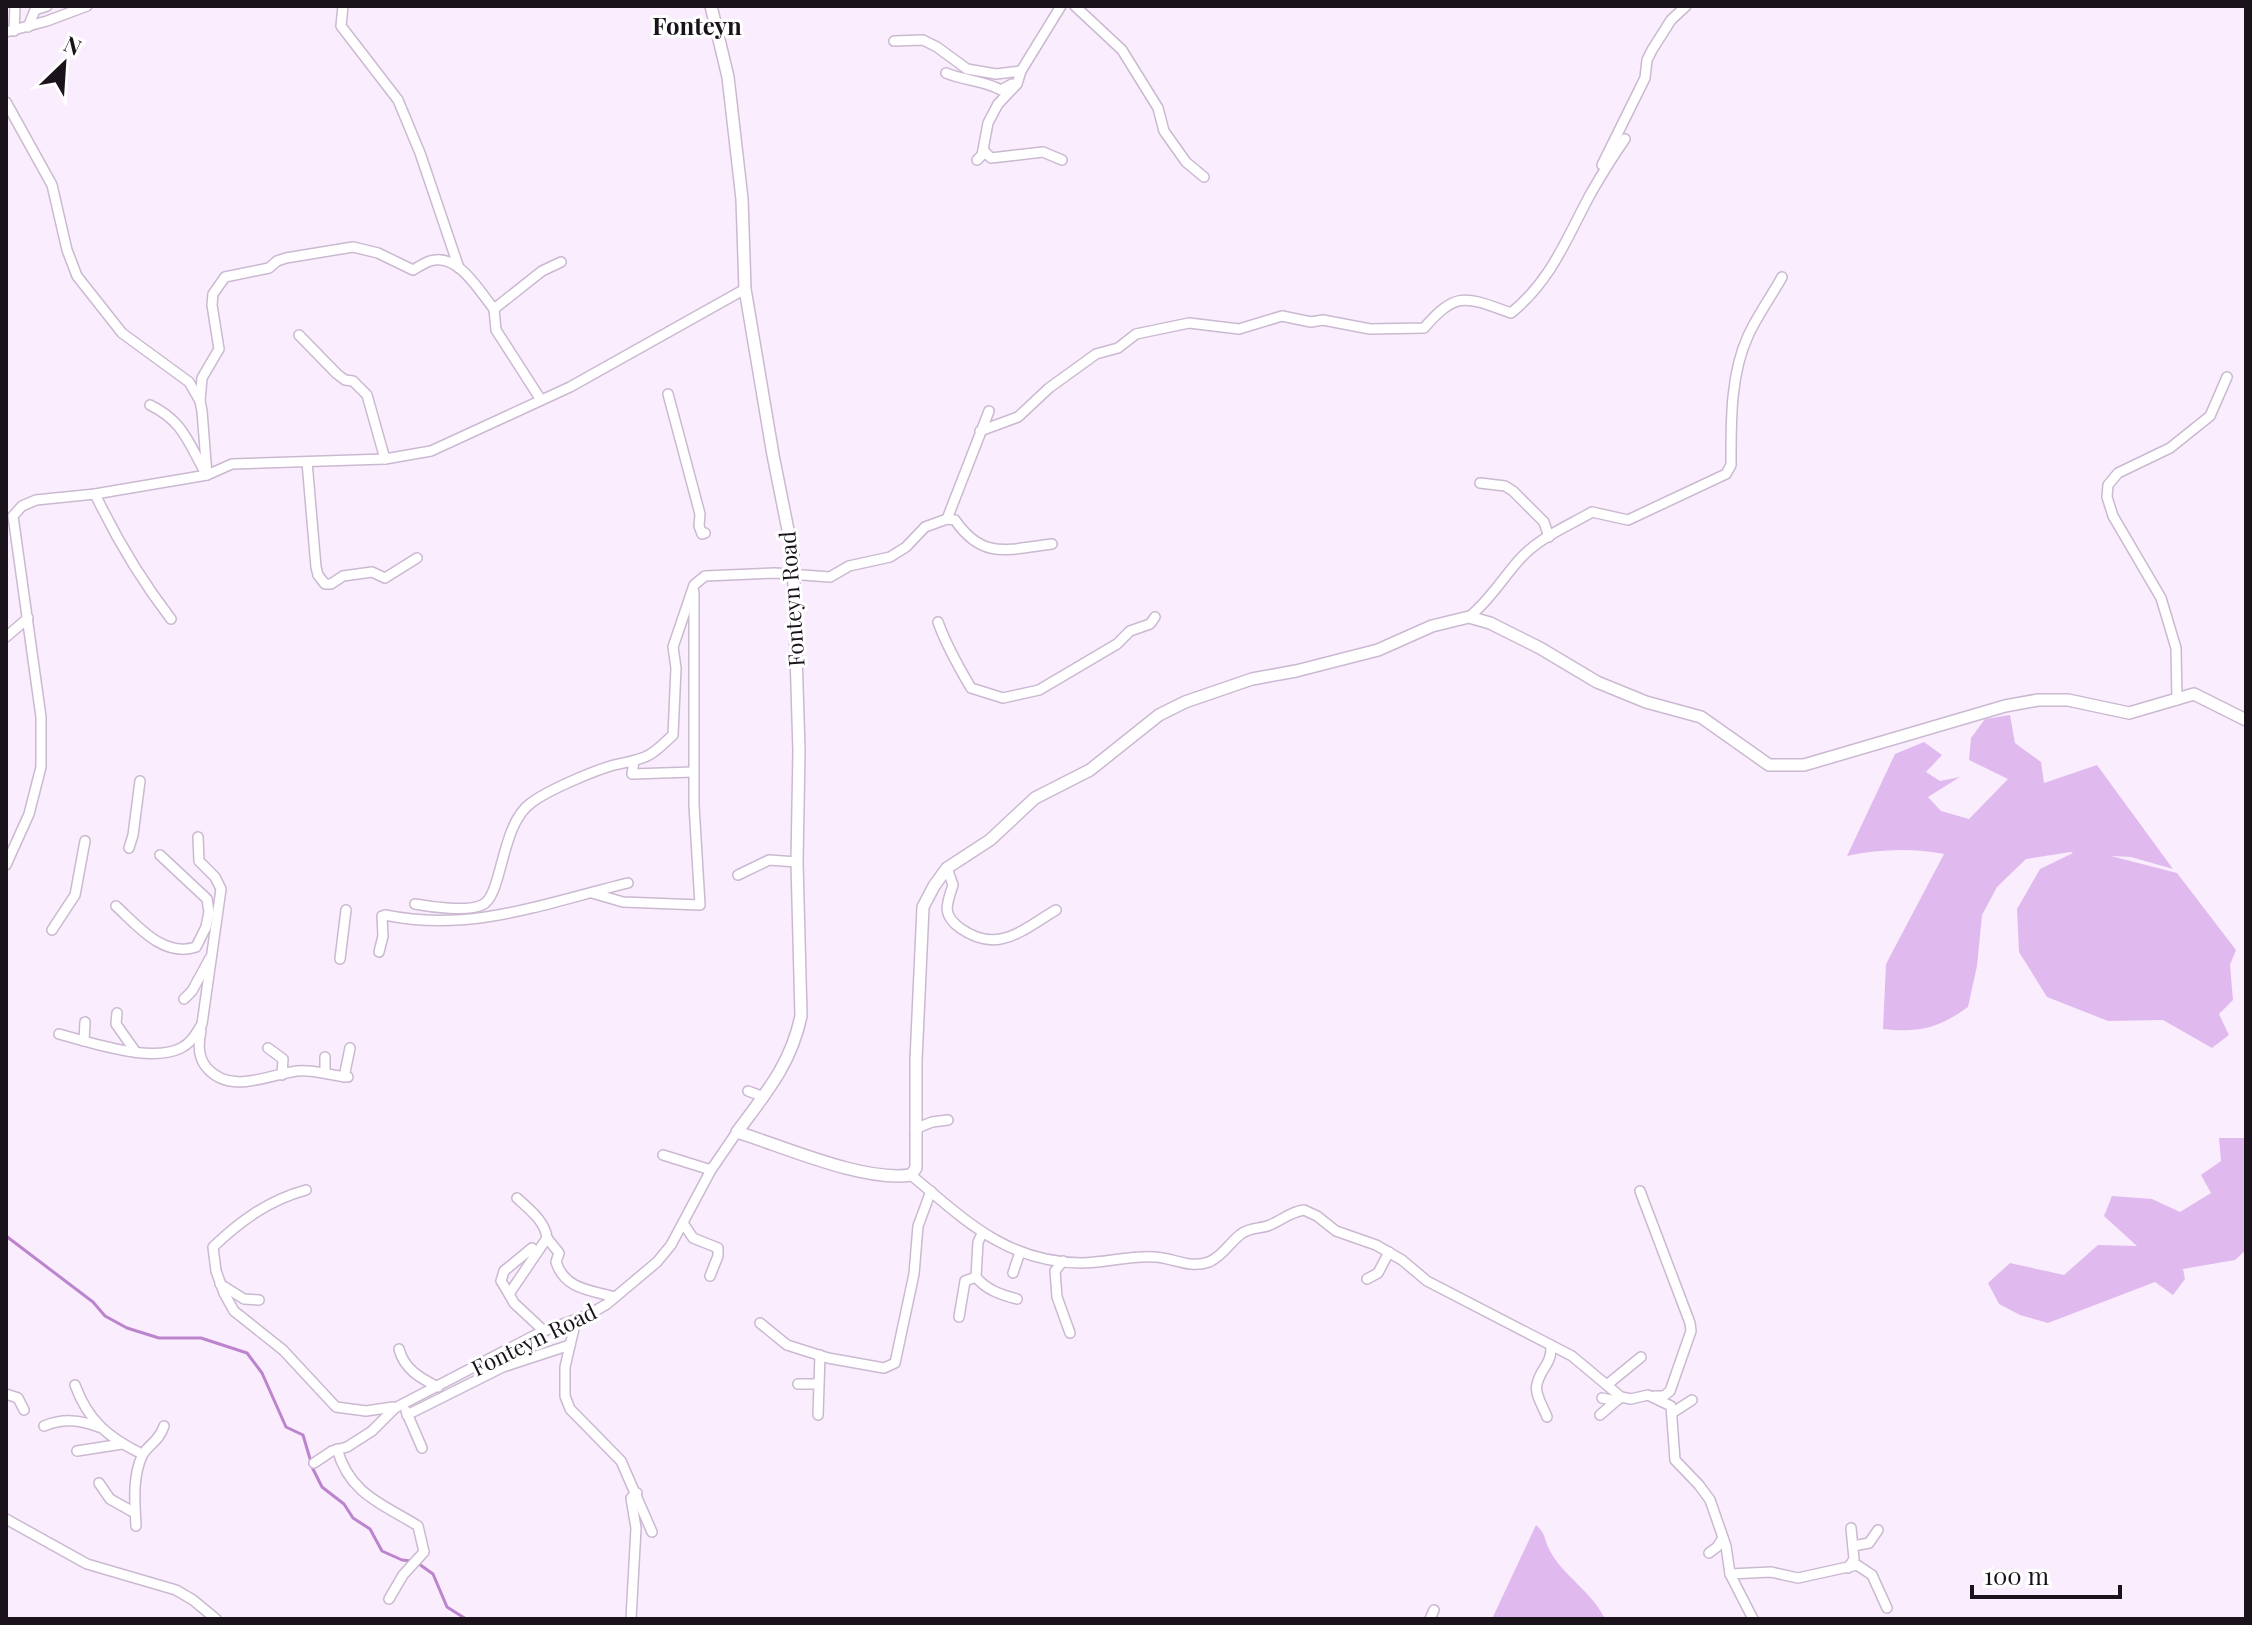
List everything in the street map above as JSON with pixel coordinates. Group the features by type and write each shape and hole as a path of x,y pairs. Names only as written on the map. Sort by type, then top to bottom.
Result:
{"street":[{"path":"15,6 10,31 87,6"},
{"path":"28,27 35,10 47,6"},
{"path":"343,6 341,26 398,100 420,153 459,268 494,309 496,330 541,400"},
{"name":"Fonteyn Road","path":"314,1463 372,1431 398,1406 544,1331 588,1315 657,1262 671,1245 711,1170 784,1068 796,1040 801,1016 797,862 799,751 793,555 745,289 739,168 728,77 711,6"},
{"path":"946,73 974,79 1001,90 1012,84 1061,6"},
{"path":"1075,6 1122,50 1158,108 1164,131 1186,162 1204,177"},
{"path":"980,431 1018,417 1049,388 1096,354 1118,348 1141,333 1189,323 1239,329 1282,316 1370,329 1424,328 1443,307 1457,300 1483,303 1511,313 1526,300 1563,252 1630,104 1645,78 1647,60 1671,20 1686,6"},
{"path":"894,41 923,40 967,69 996,74 1021,71"},
{"path":"977,160 982,155 988,123 998,104 1017,84 1021,71"},
{"path":"6,102 52,185 67,250 77,276 122,333 189,382 200,401"},
{"path":"1591,194 1625,139"},
{"path":"983,150 991,158 1043,152 1062,160"},
{"path":"207,475 200,401 202,378 219,349 212,305 218,284 225,277 269,268 286,258 353,247 378,253 413,270 439,260 459,268"},
{"path":"494,309 542,271 561,262"},
{"path":"911,1175 916,1168 923,907 947,868 990,840 1035,798 1090,770 1159,715 1185,702 1252,679 1378,650 1432,626 1469,617 1536,544 1592,512 1628,520 1726,474 1731,465 1731,424 1737,375 1747,338 1782,277"},
{"path":"6,865 29,814 41,767 41,717 13,516 22,506 36,500 95,494 207,475 232,464 385,459 431,451 570,387 745,289"},
{"path":"299,335 337,374 353,381 367,395 385,459"},
{"path":"2177,700 2176,648 2161,598 2113,516 2107,497 2108,485 2118,473 2170,448 2210,416 2227,377"},
{"path":"668,394 700,514 699,526 702,534 705,533"},
{"path":"150,405 168,414 186,435 207,475"},
{"path":"947,519 989,411"},
{"path":"307,462 316,567 325,584 331,584 343,576 372,572 385,578 417,558"},
{"path":"1480,483 1505,486 1513,491 1544,522 1549,537"},
{"path":"95,494 110,526 171,619"},
{"path":"415,904 435,907 483,905 492,897 516,816 529,804 612,765 650,755 673,735 676,668 673,647 694,585 705,576 775,573 830,577 849,566 890,557 906,547 925,527 947,519 955,520 968,539 986,549 1052,544"},
{"path":"592,893 623,902 700,905 693,772 694,585"},
{"path":"938,622 948,651 958,661 971,688 1003,698 1039,690 1117,644 1130,631 1150,624 1155,617"},
{"path":"1469,617 1490,623 1540,648 1597,682 1646,702 1701,717 1769,765 1775,766 1804,765 2005,706 2038,700 2068,700 2129,713 2194,694 2246,720"},
{"path":"6,637 28,618"},
{"path":"634,761 632,774 693,772"},
{"path":"129,848 140,781"},
{"path":"198,837 199,861 215,877 221,889 199,1051 202,1062 223,1080 237,1082 298,1071 346,1077 350,1048"},
{"path":"52,930 75,895 85,841"},
{"path":"116,906 144,935 173,947 187,950 196,947 206,927 209,912 207,899 160,855"},
{"path":"738,875 769,860 797,862"},
{"path":"947,868 953,885 945,904 946,911 951,921 974,937 988,941 1012,937 1056,910"},
{"path":"379,952 384,916 428,922 474,919 542,908 628,883"},
{"path":"340,959 346,910"},
{"path":"184,999 192,991 214,952"},
{"path":"117,1013 116,1024 135,1051"},
{"path":"84,1041 85,1022"},
{"path":"59,1034 135,1051 169,1053 193,1039 202,1024"},
{"path":"268,1048 283,1059 282,1075"},
{"path":"325,1057 325,1073"},
{"path":"748,1091 764,1097"},
{"path":"915,1129 948,1120"},
{"path":"737,1132 852,1169 895,1177 911,1175 982,1234 1020,1252 1063,1261 1081,1263 1155,1257 1189,1265 1206,1263 1215,1259 1240,1234 1269,1226 1304,1210 1336,1231 1389,1252 1427,1281 1572,1356 1608,1384 1619,1399"},
{"path":"663,1155 711,1170"},
{"path":"306,1190 267,1205 213,1247 220,1284 234,1311 283,1350 336,1407 366,1411 398,1406 407,1415 422,1448"},
{"path":"760,1323 787,1345 820,1355 884,1368 895,1363 914,1274 918,1226 931,1191"},
{"path":"1602,1398 1664,1396 1670,1391 1691,1331 1640,1191"},
{"path":"517,1198 538,1218 547,1238 559,1253 556,1262 564,1279 579,1290 592,1290 615,1297"},
{"path":"683,1223 693,1238 718,1248 710,1276"},
{"path":"982,1234 978,1242 976,1277 997,1293 1017,1299"},
{"path":"509,1294 547,1238"},
{"path":"532,1248 504,1271 501,1281 514,1303 544,1331"},
{"path":"1013,1273 1020,1252"},
{"path":"1367,1279 1378,1273 1389,1252"},
{"path":"1063,1261 1055,1271 1057,1297 1070,1333"},
{"path":"959,1317 965,1281 976,1277"},
{"path":"220,1284 244,1299 259,1300"},
{"path":"576,1320 565,1367 565,1396 570,1409 621,1461 652,1532"},
{"path":"407,1415 503,1367 570,1345"},
{"path":"1547,1417 1537,1393 1537,1384 1552,1358 1551,1345"},
{"path":"399,1349 410,1371 438,1387"},
{"path":"818,1415 820,1355"},
{"path":"1608,1384 1641,1357"},
{"path":"798,1384 817,1384"},
{"path":"75,1385 80,1400 112,1439 142,1454"},
{"path":"6,1394 18,1398 24,1410"},
{"path":"1655,1396 1671,1406 1675,1460 1710,1500 1723,1538 1730,1574 1753,1619"},
{"path":"1600,1415 1619,1399"},
{"path":"1672,1413 1692,1400"},
{"path":"44,1426 73,1420 103,1429"},
{"path":"136,1526 135,1491 142,1454 161,1437 164,1426"},
{"path":"77,1451 122,1444"},
{"path":"337,1449 348,1476 366,1495 418,1526 424,1552 403,1575 389,1599"},
{"path":"99,1483 110,1499 135,1513"},
{"path":"631,1619 636,1528 631,1498 637,1493"},
{"path":"6,1519 87,1564 176,1590 216,1619"},
{"path":"1848,1568 1854,1559 1851,1528"},
{"path":"1853,1546 1869,1543 1878,1530"},
{"path":"1709,1553 1723,1538"},
{"path":"1730,1574 1771,1572 1798,1578 1857,1565 1872,1575 1887,1608"}],"shaded area":[{"path":"2010,715 2015,743 2041,762 2044,783 2097,765 2173,869 2131,857 2111,856 2177,873 2236,950 2230,965 2233,1000 2219,1014 2229,1035 2212,1048 2163,1020 2108,1021 2047,997 2019,952 2017,909 2040,869 2071,852 2026,859 1997,887 1982,915 1977,966 1968,1007 1948,1020 1928,1027 1883,1029 1886,964 1944,854 1896,850 1847,856 1895,754 1924,742 1942,755 1926,772 1940,781 1960,777 1928,797 1941,811 1969,819 2008,779 1969,760 1971,738 1985,719"},
{"path":"2219,1138 2246,1138 2246,1250 2235,1260 2183,1269 2185,1279 2173,1295 2155,1282 2048,1323 2020,1315 1999,1304 1988,1283 2010,1263 2064,1275 2098,1245 2137,1246 2104,1216 2112,1196 2152,1199 2180,1212 2211,1193 2201,1175 2221,1161"},
{"path":"1536,1525 1554,1557 1605,1619 1492,1619"}],"waterway":[{"path":"6,1236 93,1302 105,1316 127,1328 159,1338 201,1338 247,1353 262,1373 286,1427 303,1435 322,1487 344,1504 353,1518 370,1529 382,1551 412,1561"},
{"path":"419,1564 433,1574 447,1607 466,1619"}],"district":[{"name":"Fonteyn","path":"697,27"}]}
